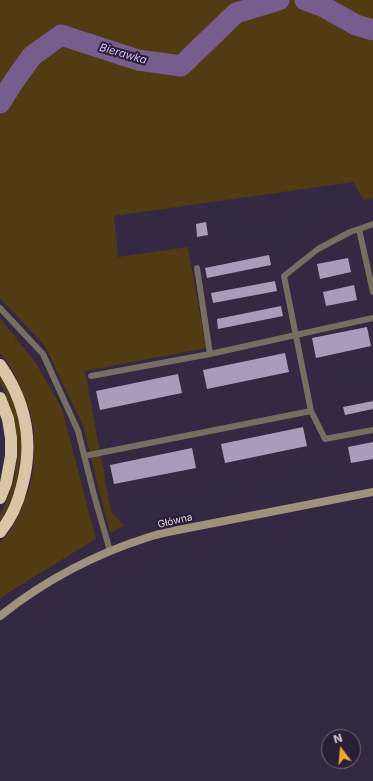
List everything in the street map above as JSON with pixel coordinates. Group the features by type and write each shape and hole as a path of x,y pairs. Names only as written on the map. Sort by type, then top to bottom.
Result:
{"highway":[{"path":"0,365 15,389 22,406 27,429 28,449 26,472 19,500 5,526 0,532"},
{"path":"0,398 8,419 11,450 6,483 0,498"}],"main road":[{"name":"Główna","path":"0,616 17,602 67,571 110,551 148,537 373,492"}],"lane":[{"path":"373,224 350,232 318,248 284,276 311,410 325,439 373,430"},
{"path":"359,229 373,292"},
{"path":"197,268 210,354"},
{"path":"0,308 43,354 78,431 110,551"},
{"path":"91,376 210,354 373,318"},
{"path":"84,456 311,410"}],"shaded area":[{"path":"0,0 373,0 373,198 364,200 353,182 114,216 118,257 188,247 206,348 85,371 111,511 124,526 110,533 83,425 45,346 0,298"},
{"path":"0,318 36,363 62,409 96,539 0,599 0,543 12,528 30,486 34,466 34,431 30,411 15,375 0,353"},
{"path":"0,376 14,403 18,415 21,452 15,488 10,503 0,522 0,515 14,480 17,458 17,435 6,394 0,383"}],"building":[{"path":"206,222 208,235 197,237 196,224"},
{"path":"269,255 271,265 207,278 205,268"},
{"path":"348,258 351,272 320,279 317,264"},
{"path":"275,281 277,291 213,303 211,293"},
{"path":"354,285 357,300 326,306 323,292"},
{"path":"281,306 283,316 218,329 217,319"},
{"path":"367,327 371,346 316,358 312,338"},
{"path":"285,353 289,372 207,389 203,370"},
{"path":"178,374 182,393 100,410 96,391"},
{"path":"373,401 373,409 345,415 343,407"},
{"path":"303,427 307,446 225,463 221,444"},
{"path":"373,442 373,459 351,463 348,447"},
{"path":"192,448 196,468 114,484 110,465"}],"waterway":[{"name":"Bierawka","path":"0,103 32,56 61,35 138,60 181,66 236,13 279,0"},
{"name":"Bierawka","path":"305,0 324,7 356,25 373,30"}]}
